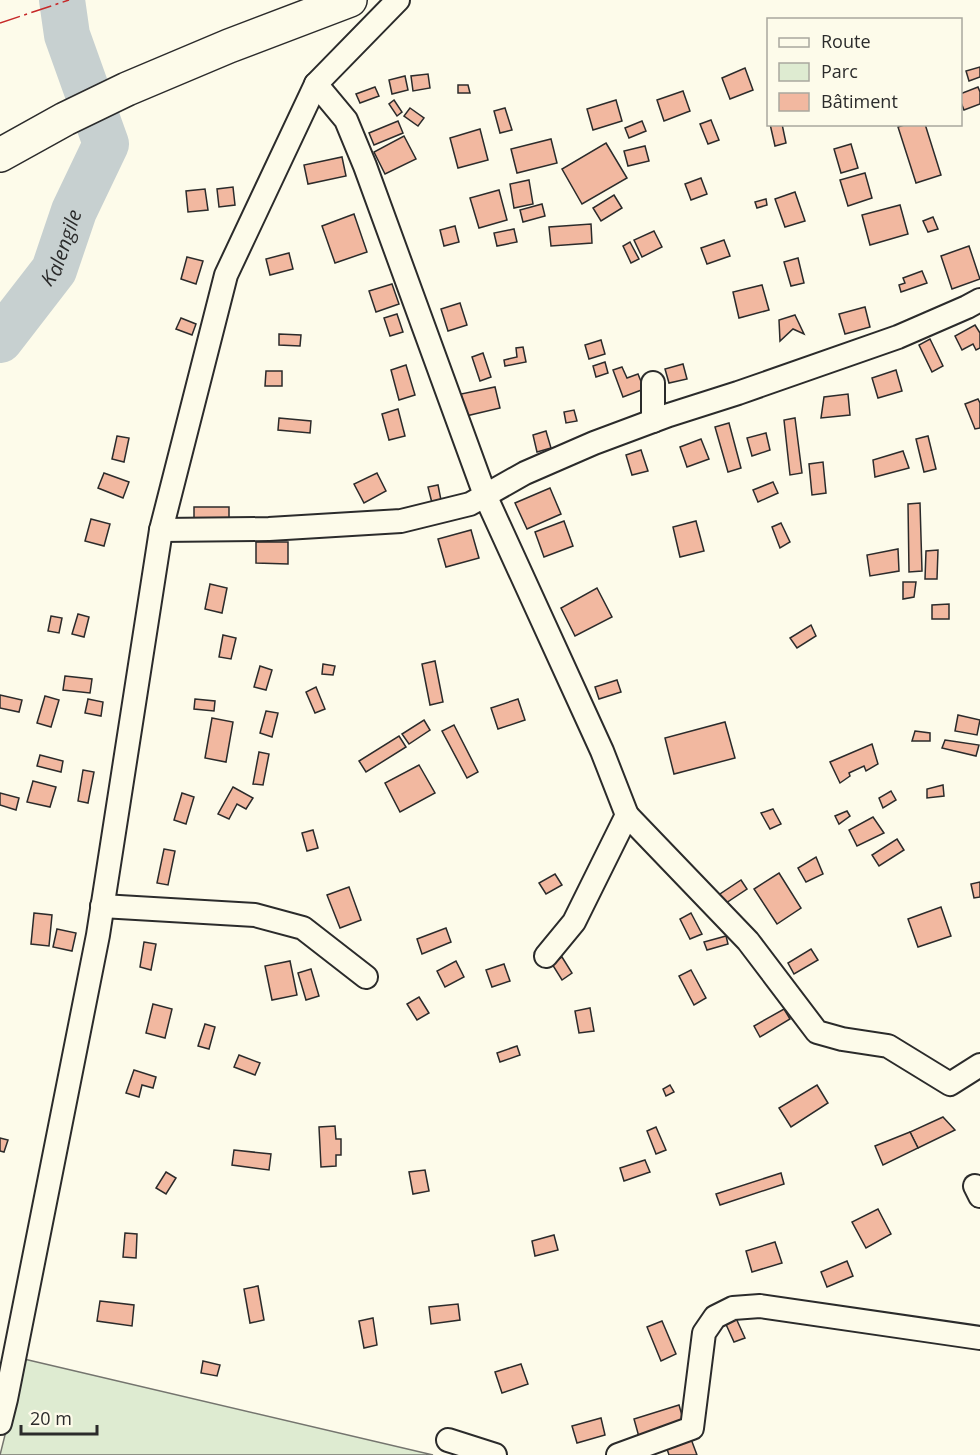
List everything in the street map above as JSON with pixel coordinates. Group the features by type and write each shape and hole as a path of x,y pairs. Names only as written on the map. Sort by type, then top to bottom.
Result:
{"highway":[{"path":"0,155 65,119 128,89 229,46 347,1"}],"street":[{"path":"0,1423 93,958 161,530 226,275 316,84 398,0"},
{"path":"316,84 346,120 365,166 485,495 602,751 627,815 748,941 817,1032 842,1039 888,1046 950,1084 980,1065"},
{"path":"161,530 270,528 402,521 470,504 525,473 594,443 898,337 980,300"},
{"path":"653,383 653,421"},
{"path":"546,956 574,922 627,815"},
{"path":"102,906 255,915 303,928 366,976"},
{"path":"618,1455 692,1428 704,1333 715,1317 733,1308 760,1306 980,1338"},
{"path":"448,1440 495,1455"}],"green space":[{"path":"24,1359 433,1455 0,1455"}],"building":[{"path":"980,67 980,77 969,81 966,71"},
{"path":"745,68 753,90 730,99 722,78"},
{"path":"428,74 430,88 413,91 411,76"},
{"path":"405,76 408,90 392,94 389,80"},
{"path":"458,85 468,85 470,93 458,93"},
{"path":"375,87 379,96 360,103 356,94"},
{"path":"978,87 980,104 964,110 962,93"},
{"path":"683,91 690,111 664,121 657,100"},
{"path":"394,100 402,112 397,116 389,104"},
{"path":"616,100 622,121 593,130 587,109"},
{"path":"410,108 424,118 418,126 404,116"},
{"path":"505,108 512,130 500,133 494,111"},
{"path":"711,120 719,140 708,144 700,124"},
{"path":"398,121 403,133 374,145 369,133"},
{"path":"642,121 646,131 629,138 625,128"},
{"path":"770,126 782,126 786,143 775,146"},
{"path":"926,126 941,175 916,183 898,127"},
{"path":"480,129 488,160 458,168 450,138"},
{"path":"404,136 416,159 385,174 374,152"},
{"path":"551,139 557,163 517,173 511,149"},
{"path":"606,143 627,178 582,204 562,169"},
{"path":"851,144 858,168 841,173 834,149"},
{"path":"645,146 649,161 628,166 624,151"},
{"path":"342,157 346,176 308,184 304,165"},
{"path":"865,173 872,198 848,206 840,180"},
{"path":"701,178 707,194 691,200 685,184"},
{"path":"529,180 533,204 514,208 510,184"},
{"path":"233,187 235,205 219,207 217,189"},
{"path":"205,189 208,210 188,212 186,191"},
{"path":"499,190 507,220 479,228 470,198"},
{"path":"795,192 805,221 785,227 775,199"},
{"path":"614,195 622,208 601,221 593,208"},
{"path":"766,199 767,205 757,208 755,202"},
{"path":"542,204 545,216 523,222 520,210"},
{"path":"900,205 908,234 870,245 862,215"},
{"path":"354,214 367,252 335,263 322,226"},
{"path":"933,217 938,229 928,232 923,221"},
{"path":"591,224 592,243 551,246 549,227"},
{"path":"455,226 459,242 444,246 440,230"},
{"path":"514,229 517,242 497,246 494,233"},
{"path":"654,231 662,247 642,257 634,240"},
{"path":"724,240 730,256 707,264 701,248"},
{"path":"630,242 639,259 631,263 623,246"},
{"path":"969,246 980,279 952,289 941,256"},
{"path":"289,253 293,269 270,275 266,259"},
{"path":"187,257 203,261 196,284 181,279"},
{"path":"798,258 804,283 791,286 784,262"},
{"path":"922,271 927,283 901,292 899,285 905,283 903,278"},
{"path":"392,284 399,304 376,312 369,291"},
{"path":"762,285 769,310 739,318 733,292"},
{"path":"460,303 467,325 448,331 441,309"},
{"path":"865,307 870,327 845,334 839,314"},
{"path":"397,314 403,332 390,336 384,318"},
{"path":"795,315 804,334 793,329 780,341 779,320"},
{"path":"181,318 196,324 192,335 176,329"},
{"path":"975,325 980,333 980,348 976,350 973,344 962,350 955,336"},
{"path":"279,334 301,335 300,346 279,345"},
{"path":"930,339 943,366 932,372 919,345"},
{"path":"601,340 605,354 589,359 585,345"},
{"path":"523,347 526,362 505,366 504,360 517,357 516,348"},
{"path":"483,353 491,377 480,381 472,357"},
{"path":"605,362 608,373 596,377 593,366"},
{"path":"683,364 687,379 669,383 665,369"},
{"path":"406,365 415,395 399,400 391,370"},
{"path":"622,367 627,378 638,374 644,389 623,397 613,370"},
{"path":"896,370 902,391 878,398 872,378"},
{"path":"266,371 282,371 282,386 265,386"},
{"path":"495,387 500,408 466,416 461,394"},
{"path":"848,394 850,415 821,418 824,397"},
{"path":"978,399 980,428 975,429 965,404"},
{"path":"398,409 405,436 389,440 382,414"},
{"path":"574,410 577,421 566,423 564,412"},
{"path":"279,418 311,421 310,433 278,430"},
{"path":"795,418 802,473 790,475 784,420"},
{"path":"729,423 741,468 728,472 715,427"},
{"path":"546,431 551,448 537,452 533,435"},
{"path":"766,433 770,450 752,456 747,438"},
{"path":"117,436 129,438 124,462 112,459"},
{"path":"928,436 936,469 924,472 916,439"},
{"path":"701,439 709,459 687,467 680,447"},
{"path":"641,450 648,471 632,475 626,455"},
{"path":"903,451 909,468 875,477 873,460"},
{"path":"823,462 826,493 812,495 809,464"},
{"path":"104,473 129,482 123,498 98,488"},
{"path":"377,473 386,491 364,503 354,484"},
{"path":"773,482 778,493 758,502 753,490"},
{"path":"438,485 441,500 432,503 428,487"},
{"path":"550,488 561,514 527,529 515,503"},
{"path":"920,503 922,571 909,572 908,504"},
{"path":"194,507 229,507 229,518 194,518"},
{"path":"91,519 110,524 104,546 85,541"},
{"path":"564,521 573,546 544,557 535,532"},
{"path":"696,521 704,551 680,557 673,527"},
{"path":"781,523 790,542 780,548 772,527"},
{"path":"471,530 479,558 446,567 438,539"},
{"path":"256,542 288,542 288,564 256,563"},
{"path":"898,549 899,571 870,576 867,555"},
{"path":"938,550 937,579 925,579 926,551"},
{"path":"903,582 916,582 914,597 903,599"},
{"path":"210,584 227,588 222,613 205,609"},
{"path":"597,588 612,617 575,636 561,608"},
{"path":"949,604 949,619 932,619 932,605"},
{"path":"78,614 89,617 84,637 72,634"},
{"path":"51,616 62,618 59,633 48,631"},
{"path":"811,625 816,636 797,648 790,638"},
{"path":"223,635 236,638 231,659 219,657"},
{"path":"435,661 443,702 430,705 422,664"},
{"path":"323,664 335,666 333,675 322,674"},
{"path":"260,666 272,670 266,690 254,687"},
{"path":"65,676 92,679 90,693 63,690"},
{"path":"617,680 621,692 599,699 595,687"},
{"path":"316,687 325,709 315,713 306,692"},
{"path":"0,695 22,700 19,712 0,708"},
{"path":"45,696 59,700 51,727 37,723"},
{"path":"88,699 103,702 101,716 85,713"},
{"path":"195,699 215,701 214,711 194,709"},
{"path":"518,699 525,720 498,729 491,708"},
{"path":"266,711 278,713 272,737 260,733"},
{"path":"958,715 980,720 977,735 955,731"},
{"path":"212,718 233,722 226,762 205,758"},
{"path":"424,720 430,730 409,744 402,734"},
{"path":"725,722 735,758 674,774 665,738"},
{"path":"454,725 478,772 467,778 442,731"},
{"path":"915,731 930,733 930,741 912,741"},
{"path":"399,736 406,747 366,772 359,761"},
{"path":"945,740 979,745 976,756 942,748"},
{"path":"872,744 878,764 866,771 864,766 849,773 850,776 840,783 830,762"},
{"path":"259,752 269,754 263,785 253,784"},
{"path":"40,755 63,761 61,772 37,766"},
{"path":"419,765 435,793 400,812 385,783"},
{"path":"83,770 94,772 88,803 78,801"},
{"path":"33,781 56,787 50,807 27,802"},
{"path":"943,785 944,796 927,798 927,789"},
{"path":"233,787 253,798 246,809 237,804 229,819 218,814"},
{"path":"891,791 896,800 883,808 879,798"},
{"path":"0,793 19,798 16,810 0,805"},
{"path":"182,793 194,797 186,824 174,820"},
{"path":"773,809 781,824 770,829 761,813"},
{"path":"847,811 850,816 839,824 835,816"},
{"path":"873,817 884,833 857,846 849,830"},
{"path":"313,830 318,848 307,851 302,833"},
{"path":"897,839 904,850 879,866 872,855"},
{"path":"164,849 175,851 168,885 157,883"},
{"path":"816,857 823,874 806,882 798,868"},
{"path":"779,873 801,908 777,924 754,889"},
{"path":"555,874 562,885 546,894 539,883"},
{"path":"741,880 747,889 723,905 717,896"},
{"path":"980,882 980,897 974,898 971,884"},
{"path":"349,887 361,920 340,928 327,895"},
{"path":"941,907 951,936 918,947 908,919"},
{"path":"34,913 52,915 49,946 31,944"},
{"path":"691,913 702,934 690,939 680,919"},
{"path":"446,928 451,942 422,954 417,939"},
{"path":"57,929 76,933 72,951 53,947"},
{"path":"726,936 728,944 707,950 704,942"},
{"path":"144,942 156,944 151,970 140,967"},
{"path":"811,949 818,960 794,974 788,963"},
{"path":"562,957 572,973 562,980 552,964"},
{"path":"290,961 297,995 272,1000 265,966"},
{"path":"456,961 464,977 445,987 437,971"},
{"path":"504,964 510,981 492,987 486,970"},
{"path":"311,969 319,996 306,1000 298,973"},
{"path":"691,970 706,998 694,1005 679,976"},
{"path":"419,997 429,1013 417,1020 407,1004"},
{"path":"153,1004 172,1009 165,1038 146,1033"},
{"path":"590,1008 594,1031 579,1033 575,1011"},
{"path":"784,1009 790,1019 760,1037 754,1026"},
{"path":"205,1024 215,1027 209,1049 198,1046"},
{"path":"517,1046 520,1055 500,1062 497,1053"},
{"path":"239,1055 260,1063 255,1075 234,1067"},
{"path":"134,1070 156,1077 153,1088 142,1085 139,1097 126,1093"},
{"path":"670,1085 674,1092 666,1096 663,1089"},
{"path":"817,1085 828,1103 791,1127 779,1108"},
{"path":"943,1117 955,1130 918,1148 910,1132"},
{"path":"335,1126 336,1139 341,1139 341,1155 336,1155 336,1166 321,1167 319,1127"},
{"path":"656,1127 666,1150 656,1154 647,1131"},
{"path":"910,1132 918,1148 883,1165 875,1146"},
{"path":"0,1138 8,1140 4,1152 0,1151"},
{"path":"234,1150 271,1154 269,1170 232,1165"},
{"path":"645,1160 650,1172 624,1181 620,1168"},
{"path":"425,1170 429,1191 413,1194 409,1172"},
{"path":"166,1172 176,1178 166,1194 156,1188"},
{"path":"781,1173 784,1184 720,1205 716,1194"},
{"path":"878,1209 891,1234 866,1248 852,1222"},
{"path":"125,1233 137,1234 136,1258 123,1257"},
{"path":"554,1235 558,1250 535,1256 532,1241"},
{"path":"775,1242 782,1263 752,1272 746,1251"},
{"path":"847,1261 853,1276 827,1287 821,1272"},
{"path":"258,1286 264,1320 250,1323 244,1289"},
{"path":"100,1301 134,1305 132,1326 97,1321"},
{"path":"458,1304 460,1320 431,1324 429,1307"},
{"path":"735,1316 745,1338 734,1342 724,1320"},
{"path":"373,1318 377,1345 364,1348 359,1321"},
{"path":"662,1321 676,1354 661,1361 647,1327"},
{"path":"203,1361 220,1365 217,1376 201,1373"},
{"path":"521,1364 528,1384 502,1393 495,1372"},
{"path":"679,1405 684,1422 639,1437 634,1419"},
{"path":"601,1418 605,1435 577,1443 572,1426"},
{"path":"691,1439 697,1455 669,1455 667,1449"}],"waterway":[{"name":"Kalengile","path":"0,340 54,270 74,211 106,144 67,35 62,0"}],"power":[{"path":"0,23 69,0"}]}
